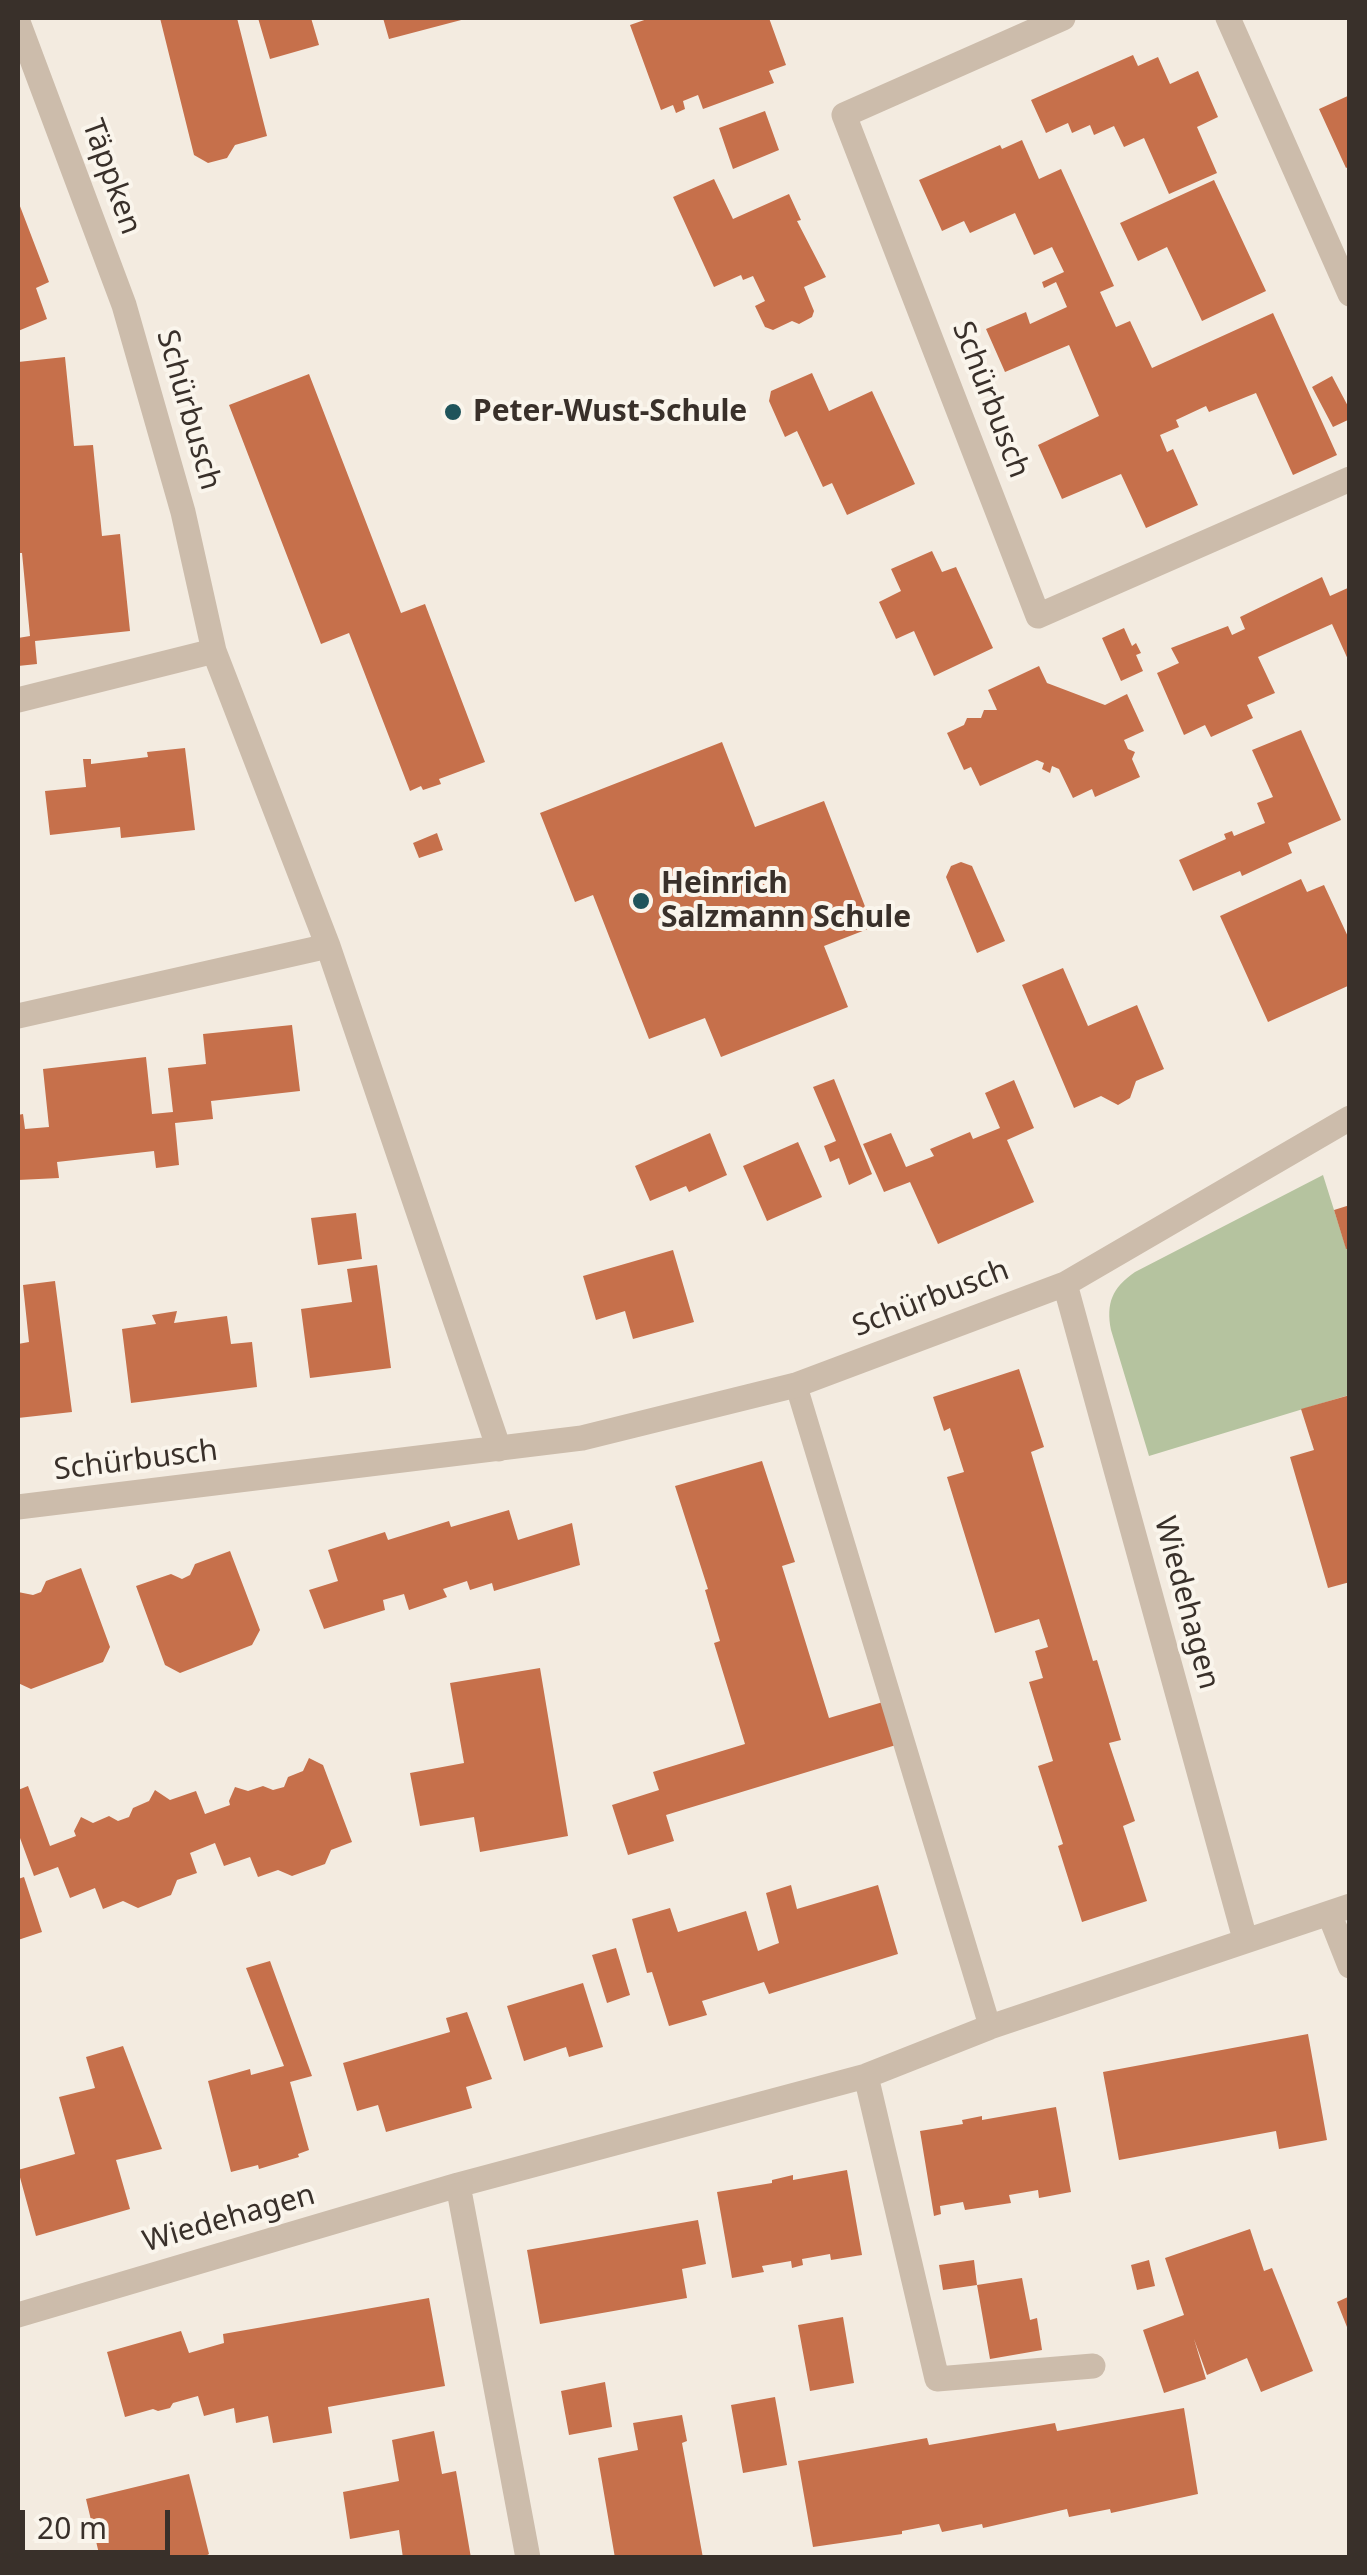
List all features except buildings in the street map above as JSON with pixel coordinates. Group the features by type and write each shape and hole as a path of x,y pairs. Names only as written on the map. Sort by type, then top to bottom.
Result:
{"street":[{"name":"Schürbusch","path":"1063,18 844,114 1038,616 1350,478"},
{"path":"1228,18 1350,294"},
{"name":"Täppken","path":"18,22 27,75 124,305"},
{"name":"Schürbusch","path":"124,305 183,512 214,650 328,946 500,1449"},
{"path":"18,700 214,650"},
{"path":"18,1016 328,946"},
{"name":"Schürbusch","path":"18,1508 582,1438 796,1385 1064,1284 1350,1118"},
{"name":"Wiedehagen","path":"1064,1284 1246,1940"},
{"name":"Wiedehagen","path":"18,2314 458,2185 866,2076 990,2028 1339,1910 1350,1966"},
{"path":"866,2076 937,2379 1093,2366"},
{"path":"458,2185 528,2558"}],"lane":[{"path":"796,1385 990,2028"}],"green space":[{"path":"1323,1175 1349,1248 1349,1395 1149,1456 1111,1330 1110,1304 1116,1290 1135,1272"}],"place":[{"name":"Peter-Wust-Schule","path":"453,412"},
{"name":"Heinrich Salzmann Schule","path":"641,901"}]}
